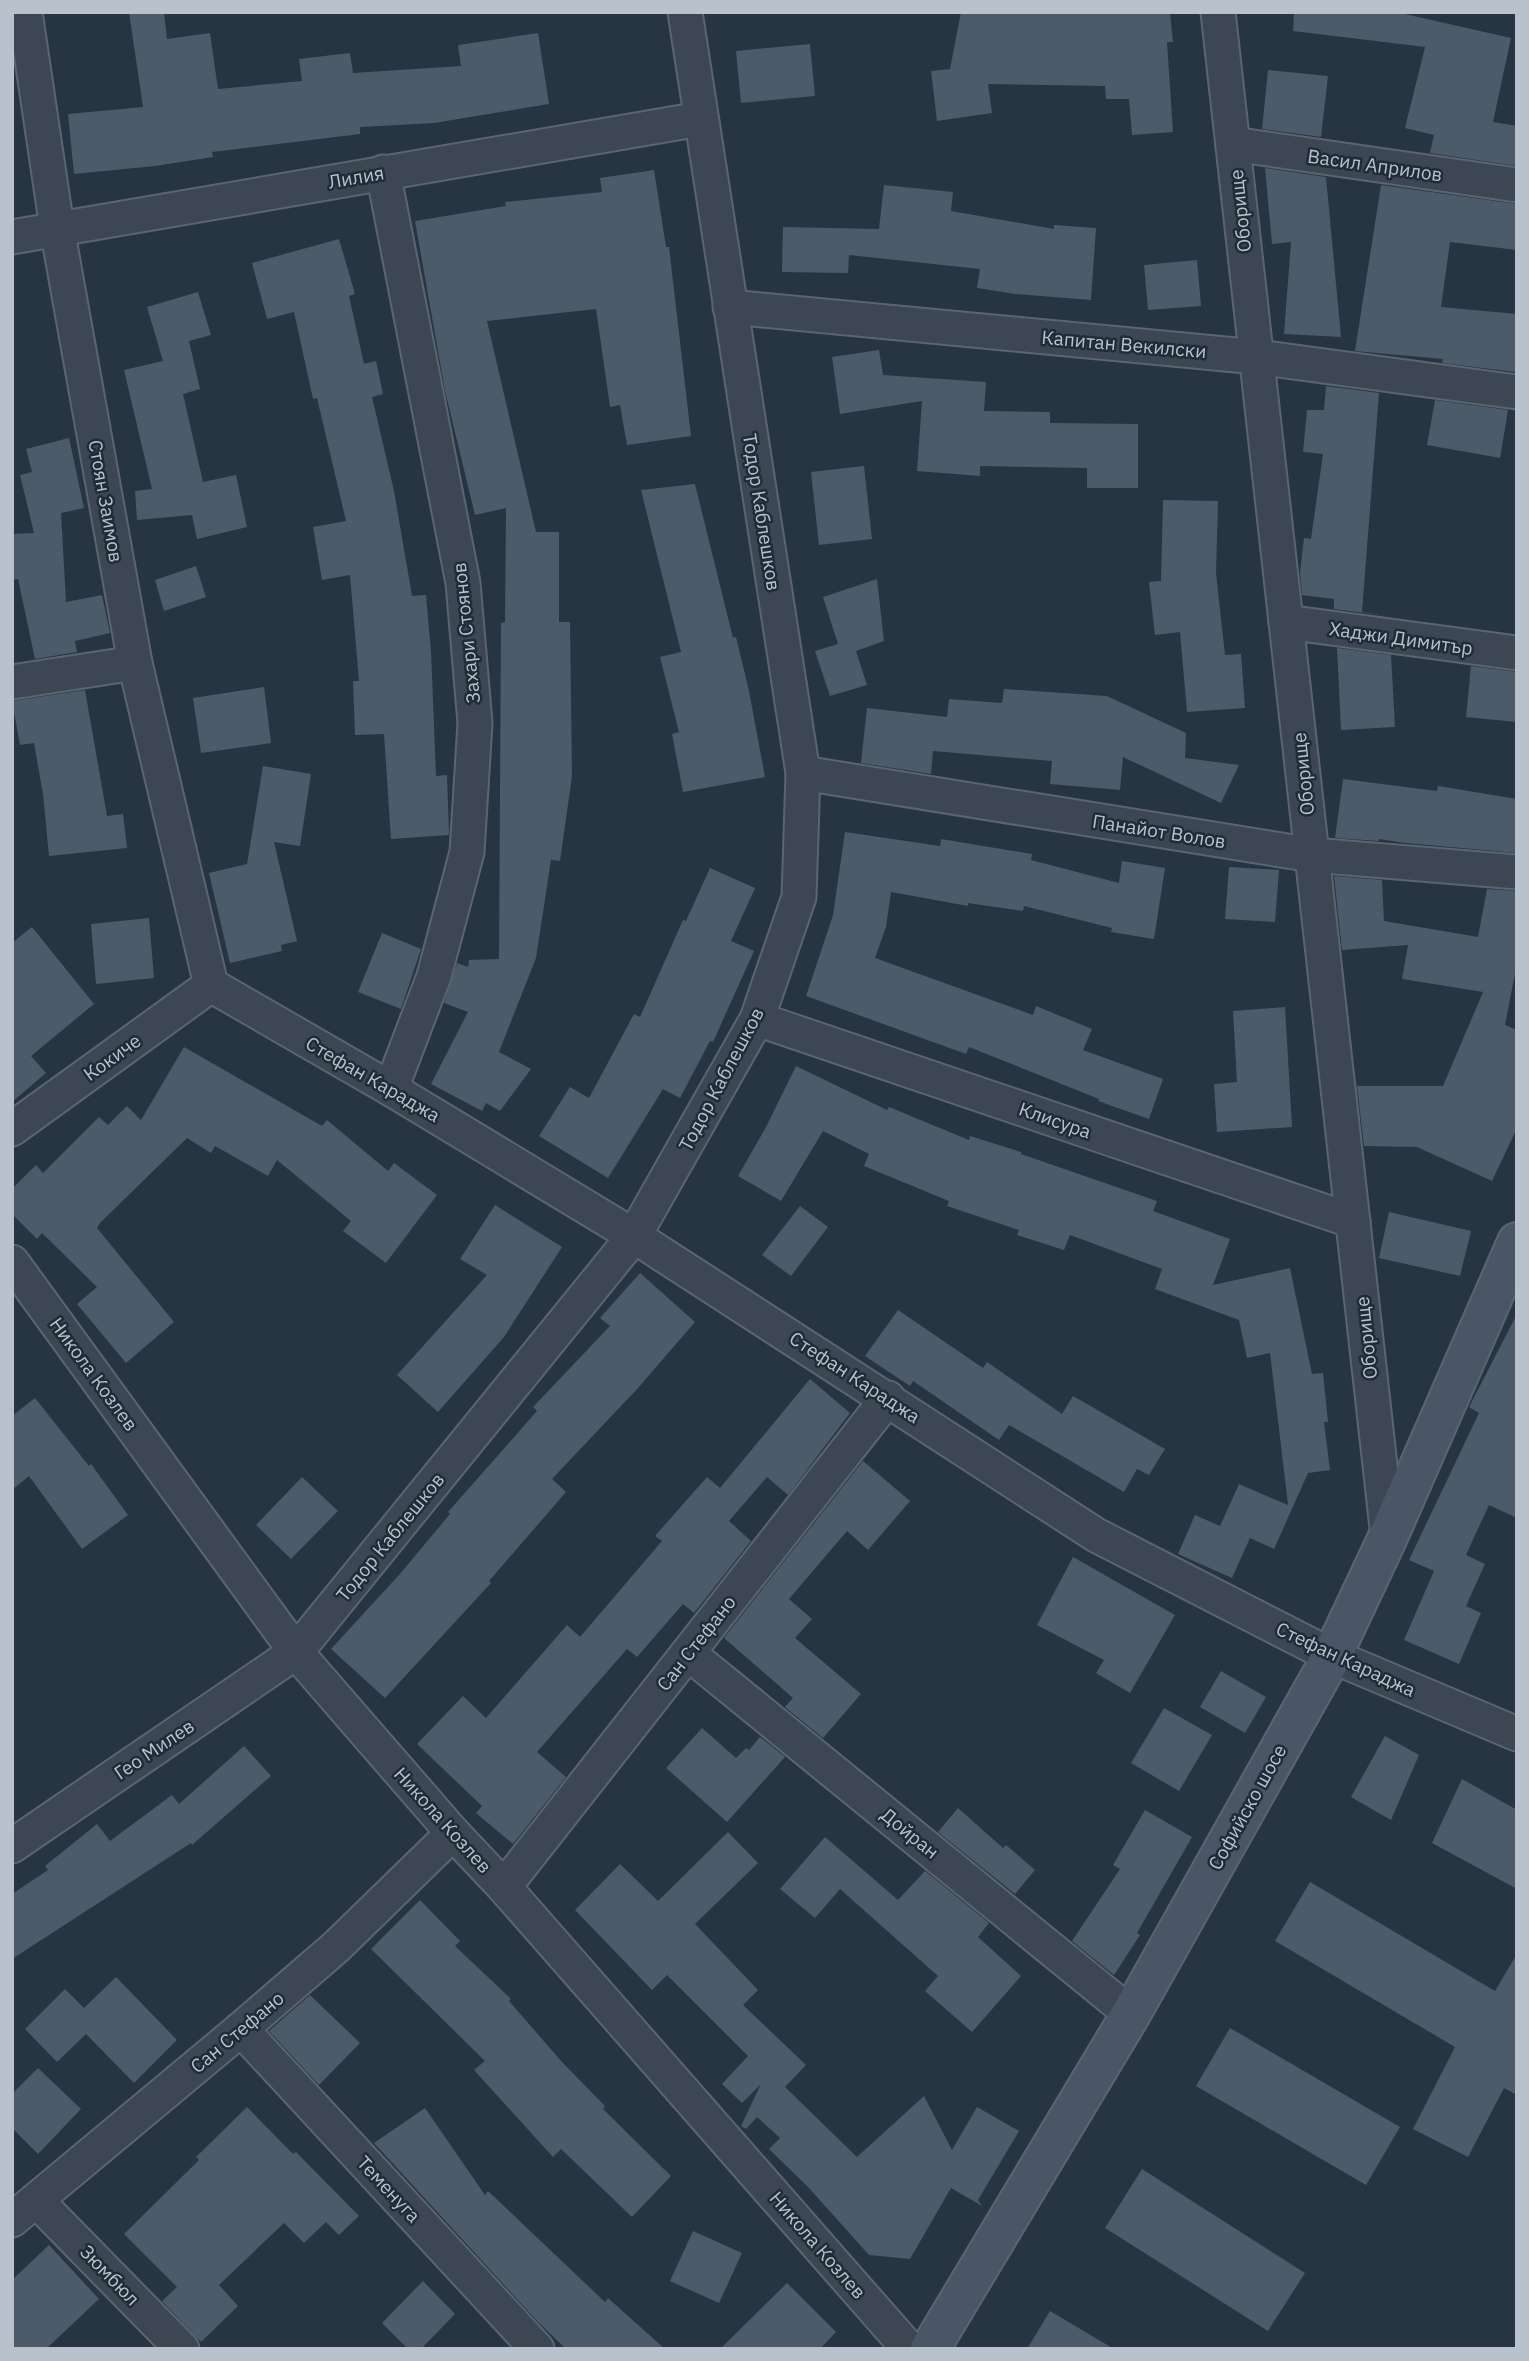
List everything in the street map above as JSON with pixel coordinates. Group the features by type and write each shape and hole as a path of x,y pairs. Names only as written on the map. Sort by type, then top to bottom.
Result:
{"main road":[{"name":"Софийско шосе","path":"930,2349 1131,2014 1332,1656 1388,1537 1517,1242"}],"street":[{"name":"Стоян Заимов","path":"25,12 57,228 135,663 211,985"},
{"name":"Тодор Каблешков","path":"296,1652 634,1236 757,1019 799,897 803,773 685,12"},
{"name":"Оборище","path":"1218,12 1388,1537"},
{"name":"Лилия","path":"12,237 700,119"},
{"name":"Васил Априлов","path":"1233,145 1517,185"},
{"name":"Захари Стоянов","path":"383,173 463,583 475,723 467,852 434,976 391,1089"},
{"name":"Капитан Векилски","path":"730,307 1257,357 1517,392"},
{"name":"Хаджи Димитър","path":"1286,622 1517,653"},
{"path":"12,682 135,663"},
{"name":"Панайот Волов","path":"803,773 1312,855 1517,872"},
{"name":"Стефан Караджа","path":"211,985 391,1089 634,1236 1096,1535 1332,1656 1517,1734"},
{"name":"Кокиче","path":"12,1129 211,985"},
{"name":"Клисура","path":"757,1019 1353,1221"},
{"name":"Никола Козлев","path":"12,1262 296,1652 909,2349"},
{"name":"Сан Стефано","path":"504,1887 888,1398"},
{"name":"Гео Милев","path":"12,1846 296,1652"},
{"name":"Дойран","path":"688,1653 1131,2014"},
{"name":"Сан Стефано","path":"25,2210 336,1947 453,1833"},
{"name":"Теменуга","path":"241,2029 537,2349"},
{"name":"Зюмбюл","path":"25,2210 183,2349"}],"building":[{"path":"129,12 164,12 167,39 210,33 218,89 302,81 299,59 350,53 353,73 461,66 458,45 538,33 549,104 434,123 360,127 360,134 212,152 213,157 155,166 74,174 68,114 143,107"},
{"path":"961,12 1170,12 1173,42 1167,42 1173,132 1132,135 1129,99 1106,99 1105,86 988,84 992,113 937,121 931,71 950,69"},
{"path":"1294,12 1396,12 1511,38 1493,122 1517,126 1517,166 1430,153 1434,135 1405,128 1425,47 1293,31"},
{"path":"810,44 815,96 741,103 736,51"},
{"path":"1268,70 1328,76 1321,137 1262,129"},
{"path":"1265,168 1326,177 1341,337 1284,334 1291,242 1272,244"},
{"path":"654,170 666,247 669,247 691,436 627,445 620,405 610,407 596,309 487,321 536,532 559,532 559,622 570,622 572,776 560,861 551,860 536,958 499,1052 531,1069 500,1111 486,1103 482,1111 431,1084 468,1012 444,1003 457,963 468,967 469,960 499,959 501,623 505,622 506,508 475,515 445,391 415,221 506,206 505,202 602,192 600,178"},
{"path":"884,185 953,192 951,211 1054,229 1054,225 1096,228 1091,300 977,288 980,269 849,255 848,273 782,272 783,227 879,229"},
{"path":"1381,185 1517,204 1517,250 1450,242 1441,307 1517,314 1515,372 1442,363 1443,359 1355,351"},
{"path":"339,239 355,294 349,296 364,364 376,361 383,394 372,397 394,491 412,596 426,595 436,776 447,775 449,835 391,839 384,734 355,735 353,681 359,681 350,575 322,580 313,527 346,521 317,398 313,399 294,312 267,319 252,263"},
{"path":"1197,260 1201,306 1148,310 1144,265"},
{"path":"198,292 211,335 189,341 200,389 183,394 203,482 236,475 247,527 197,539 192,515 137,520 135,491 152,489 124,370 163,361 147,307"},
{"path":"879,350 883,375 986,382 984,411 1050,412 1050,423 1138,424 1138,488 1087,488 1087,468 980,466 980,476 917,471 922,401 840,414 832,357"},
{"path":"1326,386 1379,393 1362,612 1388,616 1334,609 1334,599 1302,595 1300,573 1304,538 1311,539 1323,454 1303,452 1307,410 1324,410"},
{"path":"1435,400 1508,410 1500,458 1427,445"},
{"path":"69,438 84,508 61,513 66,602 102,595 110,633 75,641 77,652 35,659 18,579 12,580 12,534 34,533 20,475 32,472 26,449"},
{"path":"864,466 872,539 819,545 811,472"},
{"path":"695,484 733,638 736,637 749,691 765,777 683,792 672,734 679,732 660,657 681,652 641,490"},
{"path":"1163,500 1218,501 1216,573 1225,655 1241,654 1245,708 1187,712 1180,632 1155,635 1149,582 1161,581"},
{"path":"196,566 206,597 164,611 155,580"},
{"path":"877,579 884,641 856,651 867,685 830,696 815,651 838,644 823,597"},
{"path":"1337,648 1391,655 1395,727 1341,730"},
{"path":"1471,666 1517,672 1517,722 1466,717"},
{"path":"264,687 271,743 201,753 193,698"},
{"path":"1004,689 1107,696 1186,733 1185,758 1239,765 1221,803 1123,757 1120,790 1050,784 1052,761 933,751 931,774 861,763 867,708 947,717 949,699 1002,703"},
{"path":"85,690 107,816 123,814 127,848 49,856 43,794 34,743 20,745 12,701"},
{"path":"263,766 311,774 300,846 274,842 297,941 281,945 282,951 230,963 209,873 247,864"},
{"path":"1343,779 1437,791 1438,786 1517,799 1517,853 1379,839 1335,838"},
{"path":"845,832 940,846 941,839 1032,854 1031,860 1119,883 1122,861 1165,868 1154,939 1111,932 1112,928 1024,906 1023,911 968,903 968,906 891,892 886,927 875,958 1033,1015 1036,1006 1092,1029 1083,1050 1163,1079 1149,1119 1098,1101 1099,1099 969,1047 966,1054 806,996 833,915"},
{"path":"1229,867 1279,870 1275,922 1225,919"},
{"path":"710,868 755,888 731,941 754,951 713,1042 710,1041 680,1098 663,1089 608,1178 539,1136 570,1087 589,1098 634,1014 640,1017 683,920 686,921"},
{"path":"1334,876 1382,880 1384,921 1478,937 1487,889 1517,891 1517,963 1505,1025 1517,1030 1517,1128 1492,1181 1417,1147 1364,1146 1357,1086 1443,1086 1483,992 1402,979 1408,945 1342,950"},
{"path":"149,918 154,978 96,984 91,924"},
{"path":"32,927 94,1004 31,1056 46,1073 12,1102 12,943"},
{"path":"382,933 421,949 401,1009 358,992"},
{"path":"1285,1007 1292,1127 1217,1132 1214,1084 1237,1082 1233,1011"},
{"path":"184,1047 322,1126 327,1120 388,1171 394,1163 437,1195 386,1263 343,1231 351,1221 277,1160 268,1176 215,1146 211,1153 187,1138 97,1228 174,1322 126,1363 77,1304 97,1287 42,1233 37,1239 12,1214 12,1189 36,1165 43,1173 99,1117 108,1125 127,1106 141,1120"},
{"path":"796,1066 887,1110 889,1107 969,1140 970,1136 1021,1152 1157,1201 1153,1211 1230,1239 1213,1285 1290,1268 1312,1374 1323,1373 1328,1422 1324,1422 1330,1470 1308,1473 1274,1549 1250,1538 1232,1578 1178,1554 1195,1515 1220,1526 1239,1484 1288,1505 1270,1353 1247,1358 1239,1320 1155,1289 1162,1269 1070,1235 1064,1250 1017,1235 1019,1230 947,1206 949,1201 864,1166 869,1154 823,1131 781,1201 738,1176"},
{"path":"495,1205 562,1247 504,1337 438,1412 397,1375 487,1275 460,1259"},
{"path":"800,1206 828,1227 791,1276 762,1255"},
{"path":"1389,1212 1471,1231 1460,1276 1379,1258"},
{"path":"640,1273 695,1322 638,1388 552,1479 566,1492 489,1581 491,1583 385,1698 331,1649 399,1575 450,1514 448,1512 537,1411 533,1407 610,1326 600,1318"},
{"path":"898,1310 983,1368 987,1362 1062,1414 1073,1396 1165,1449 1149,1475 1137,1469 1124,1492 1009,1425 999,1440 913,1381 910,1386 865,1356"},
{"path":"1517,1314 1517,1518 1489,1505 1466,1555 1485,1564 1466,1606 1481,1613 1459,1664 1404,1640 1434,1571 1409,1560 1479,1413 1469,1407"},
{"path":"810,1379 850,1413 788,1495 767,1477 729,1521 751,1541 694,1613 683,1604 637,1657 627,1649 537,1752 566,1777 513,1844 476,1813 482,1806 417,1744 463,1696 486,1718 567,1625 580,1637 662,1541 655,1536 707,1477 720,1488"},
{"path":"35,1398 89,1466 91,1464 128,1515 82,1549 29,1476 12,1490 12,1416"},
{"path":"863,1461 910,1501 868,1550 847,1531 789,1599 812,1619 795,1638 861,1694 823,1738 785,1707 793,1698 724,1638"},
{"path":"302,1477 338,1511 291,1559 256,1525"},
{"path":"1073,1557 1175,1615 1130,1693 1096,1673 1104,1660 1037,1625"},
{"path":"1221,1671 1266,1697 1245,1733 1200,1707"},
{"path":"1164,1708 1212,1735 1179,1791 1131,1763"},
{"path":"702,1728 736,1758 746,1748 749,1750 760,1737 785,1757 727,1822 666,1768"},
{"path":"1385,1736 1419,1755 1391,1820 1351,1797"},
{"path":"244,1746 271,1776 192,1845 191,1843 12,1959 12,1894 48,1870 45,1866 97,1824 110,1841 172,1795 179,1804"},
{"path":"1462,1779 1517,1810 1517,1889 1432,1843"},
{"path":"958,1808 1003,1848 1006,1845 1035,1870 1015,1894 938,1832"},
{"path":"1145,1810 1192,1837 1137,1933 1140,1935 1114,1975 1072,1941 1120,1869 1113,1865"},
{"path":"728,1832 758,1863 695,1924 758,1990 743,2005 806,2065 785,2087 857,2157 924,2096 952,2150 977,2107 1019,2131 978,2200 982,2206 951,2188 910,2259 869,2255 808,2187 769,2149 780,2138 757,2117 746,2129 741,2126 761,2084 742,2103 722,2084 748,2056 667,1975 652,1990 575,1910 620,1864 658,1901"},
{"path":"825,1837 898,1900 925,1871 989,1923 978,1937 1021,1976 972,2032 925,1991 938,1976 840,1889 815,1918 780,1889"},
{"path":"1310,1882 1495,1991 1517,1954 1517,2095 1504,2088 1468,2157 1413,2129 1455,2047 1275,1941"},
{"path":"420,1900 460,1941 455,1946 511,1999 509,2001 562,2062 605,2106 603,2109 671,2176 632,2217 561,2149 553,2157 474,2070 485,2061 371,1949"},
{"path":"116,1977 177,2040 134,2083 86,2034 57,2062 25,2029 65,1989 84,2008"},
{"path":"310,1995 360,2043 319,2085 269,2031"},
{"path":"1230,2028 1400,2127 1366,2185 1196,2086"},
{"path":"38,2068 81,2109 38,2154 12,2128 12,2094"},
{"path":"247,2107 359,2216 339,2235 326,2222 304,2243 284,2223 219,2285 238,2306 201,2342 162,2301 177,2287 124,2234 199,2160 196,2157"},
{"path":"425,2108 485,2195 488,2191 605,2302 608,2298 665,2349 566,2349 539,2323 374,2143"},
{"path":"1142,2169 1305,2273 1268,2331 1105,2228"},
{"path":"693,2231 742,2253 719,2303 670,2281"},
{"path":"49,2245 99,2299 46,2349 12,2349 12,2280"},
{"path":"423,2281 455,2314 421,2349 408,2349 382,2323"},
{"path":"787,2283 836,2332 820,2349 720,2349"},
{"path":"1050,2311 1114,2349 1027,2349"}]}
